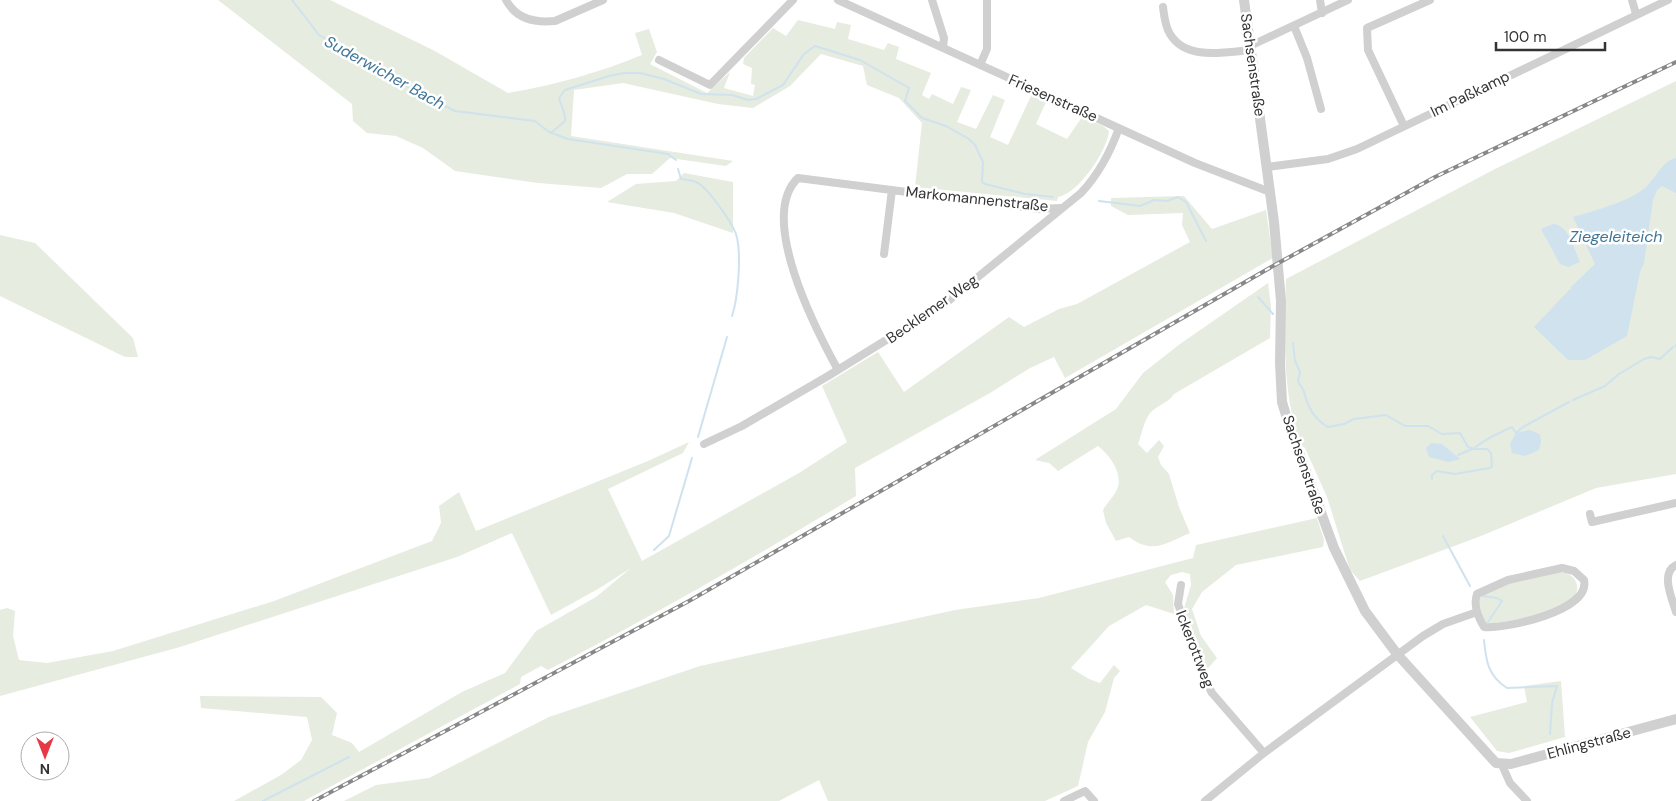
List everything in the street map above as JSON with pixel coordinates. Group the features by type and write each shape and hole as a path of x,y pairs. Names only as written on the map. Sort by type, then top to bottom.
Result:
{"street":[{"path":"506,0 510,7 522,18 546,22 601,0"},
{"path":"659,60 710,85 793,0"},
{"name":"Friesenstraße","path":"838,0 1195,162 1270,192"},
{"path":"932,0 944,38 943,46"},
{"path":"980,65 987,49 987,0"},
{"name":"Sachsenstraße","path":"1244,0 1270,192 1281,301 1280,363 1282,402 1288,425 1334,548 1354,593 1372,623 1491,760 1502,765 1510,783 1527,801"},
{"path":"1320,0 1322,13"},
{"path":"1163,7 1170,34 1187,48 1214,53 1251,48 1348,0"},
{"path":"1404,126 1368,50 1367,28 1430,0"},
{"path":"1632,0 1636,14"},
{"name":"Im Paßkamp","path":"1266,167 1328,159 1357,149 1668,0"},
{"path":"1294,26 1307,58 1321,110"},
{"name":"Becklemer Weg","path":"704,444 742,426 838,370 946,303 992,268 1093,180 1112,147 1119,128"},
{"name":"Markomannenstraße","path":"838,370 816,331 792,266 785,224 785,201 788,190 798,178 1039,209 1062,208"},
{"name":"Markomannenstraße","path":"884,254 892,190"},
{"path":"1590,514 1592,522 1676,503"},
{"path":"1676,565 1669,572 1668,580 1676,612"},
{"path":"1562,568 1574,571 1584,580 1583,593 1578,599 1566,607 1529,620 1484,627 1478,612 1475,601 1477,594 1508,580 1562,568"},
{"name":"Ickerottweg","path":"1181,585 1178,604 1204,678 1212,693 1264,753"},
{"path":"1205,801 1264,753 1397,654 1443,624 1478,612"},
{"name":"Ehlingstraße","path":"1502,765 1676,719"},
{"path":"1064,801 1085,790 1094,801"}],"shaded area":[{"path":"218,0 330,0 433,50 508,93 576,78 642,55 635,33 649,29 657,52 650,64 707,93 730,72 724,88 753,96 755,85 751,84 752,68 743,64 744,58 773,28 786,36 798,20 835,29 837,22 851,25 848,39 884,50 888,43 899,47 896,59 931,73 922,95 929,99 932,94 953,104 961,87 971,90 957,122 976,129 993,95 1005,100 990,137 1008,145 1031,96 1046,102 1036,124 1067,139 1082,117 1103,126 1109,131 1103,149 1090,170 1074,188 1058,197 1057,201 915,187 922,123 899,98 867,85 863,66 821,54 790,86 753,108 718,104 623,83 574,90 571,136 733,161 726,166 670,158 652,174 627,174 601,188 538,183 455,171 423,148 396,136 367,133 353,121 352,104"},
{"path":"1676,81 1676,474 1596,488 1481,536 1360,581 1350,570 1327,497 1305,448 1301,445 1295,425 1287,384 1286,279 1495,169"},
{"path":"684,173 733,182 733,233 674,213 607,202 636,184 676,181"},
{"path":"1184,196 1212,229 1266,210 1273,258 1065,378 1054,357 1030,368 990,393 855,468 856,496 818,519 704,586 587,650 548,670 541,666 521,677 520,684 304,801 234,801 281,775 301,760 312,740 307,717 201,708 200,696 321,697 337,713 332,735 352,743 359,752 462,692 505,673 536,631 596,597 631,568 551,615 512,533 457,557 180,647 0,696 0,610 7,608 15,611 13,636 19,660 47,663 113,651 274,601 432,541 441,523 439,506 459,492 476,531 648,461 689,442 683,453 608,489 642,561 799,473 847,442 822,386 878,352 904,392 1009,317 1024,327 1059,309 1077,304 1190,242 1182,225 1183,213 1128,215 1111,206 1111,198"},
{"path":"0,235 35,243 133,338 138,357 125,357 0,296"},
{"path":"1268,283 1271,306 1270,338 1174,394 1152,411 1145,422 1138,444 1147,453 1159,440 1164,446 1158,457 1161,465 1169,474 1179,507 1190,533 1160,546 1145,545 1129,537 1116,541 1106,523 1103,510 1117,490 1118,475 1114,464 1098,446 1058,471 1049,463 1035,460 1116,409 1143,373 1180,344"},
{"path":"1317,518 1324,540 1323,547 1236,565 1202,592 1192,609 1201,636 1217,658 1208,668 1203,668 1183,612 1191,585 1190,574 1182,572 1171,575 1165,582 1173,595 1174,614 1146,605 1109,626 1071,668 1089,679 1100,683 1114,665 1120,671 1114,678 1105,712 1088,742 1078,786 1045,801 828,801 819,780 779,801 344,801 376,785 429,778 549,717 700,666 955,610 1039,598 1193,558 1196,545"},
{"path":"1560,572 1570,575 1576,582 1577,592 1570,601 1542,614 1486,624 1478,596 1515,580"},
{"path":"1561,681 1565,737 1509,753 1497,751 1470,717 1527,702 1524,686"}],"water":[{"name":"Ziegeleiteich","path":"1676,158 1676,193 1662,186 1657,190 1653,200 1644,263 1640,272 1627,336 1585,360 1568,360 1534,327 1570,289 1573,290 1570,288 1595,264 1573,217 1631,197 1646,187 1667,162"},
{"path":"1553,224 1559,225 1567,233 1580,262 1568,267 1560,264 1541,229"},
{"path":"1529,430 1540,434 1539,450 1525,456 1512,453 1510,444 1516,433"},
{"path":"1431,443 1442,444 1460,459 1449,462 1429,457 1426,448"}],"waterway":[{"name":"Suderwicher Bach","path":"292,0 319,35 343,50 370,60 411,89 455,111 535,121 549,132 568,139 668,154 676,160"},
{"name":"Suderwicher Bach","path":"551,133 565,121 559,98 565,90 609,76 624,73 640,73 664,79 701,94 732,95 748,100 756,99 783,85 804,54 815,46 860,60 909,88 905,101 922,118 946,126 969,139 975,145 983,162 982,182 985,184 1025,194 1053,197"},
{"name":"Suderwicher Bach","path":"678,169 681,179 696,182 706,190 736,234 739,252 739,275 732,316"},
{"name":"Suderwicher Bach","path":"1099,201 1140,206 1154,200 1167,201 1178,197 1186,202 1206,241"},
{"path":"1258,297 1273,314"},
{"name":"Suderwicher Bach","path":"698,437 727,337"},
{"path":"1293,343 1295,361 1300,372 1298,381 1307,403 1312,412 1328,427 1344,424 1354,419 1386,415 1405,426 1428,426 1442,434 1460,433 1468,447 1474,449 1486,440 1512,427 1516,433 1523,427 1569,402"},
{"name":"Suderwicher Bach","path":"1573,400 1605,386 1619,374 1644,359 1651,357 1660,359 1673,347"},
{"path":"1458,455 1472,449"},
{"path":"1432,479 1432,475 1437,471 1455,474 1490,468 1492,466 1491,453 1487,449 1475,449"},
{"name":"Suderwicher Bach","path":"654,550 669,536 692,458"},
{"path":"1443,536 1470,586"},
{"path":"1483,596 1497,598 1502,601 1488,622"},
{"path":"1484,640 1489,667 1496,678 1507,688 1557,686 1552,703 1550,734"},
{"name":"Suderwicher Bach","path":"263,801 349,757"}],"railway":[{"path":"314,801 689,601 1273,266 1435,177 1676,62"}]}
